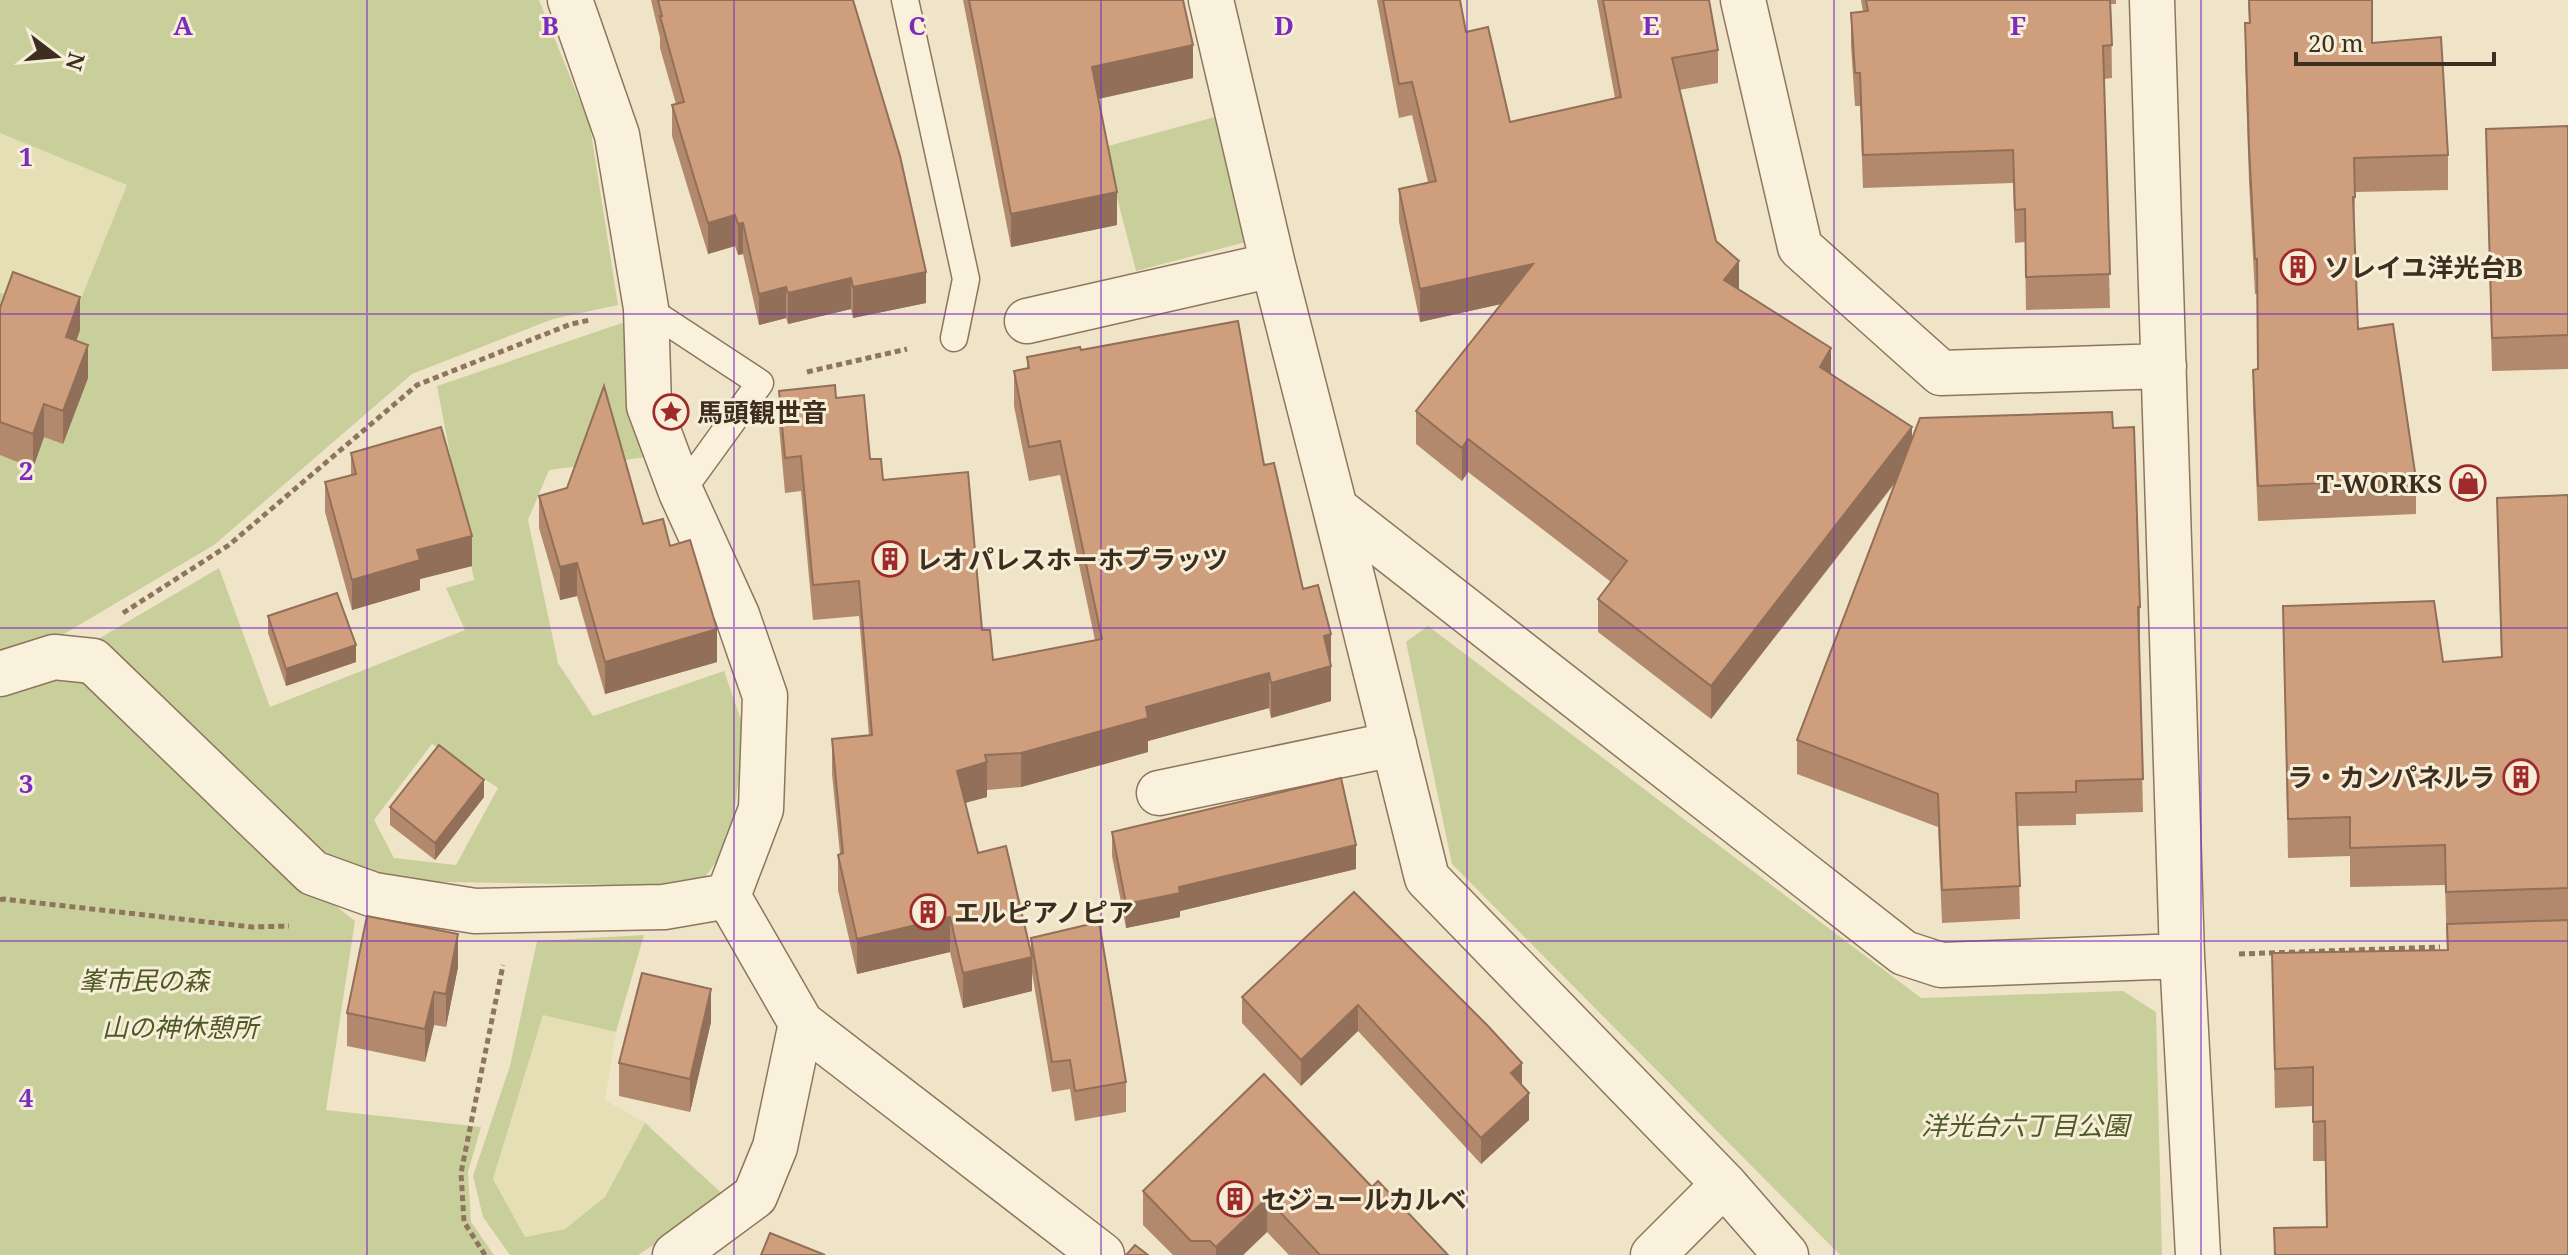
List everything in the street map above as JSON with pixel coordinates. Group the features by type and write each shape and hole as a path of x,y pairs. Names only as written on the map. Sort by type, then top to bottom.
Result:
{"street":[{"path":"570,0 617,135 646,308 649,406 681,492 737,615 765,696 761,809 728,896"},
{"path":"1211,0 1273,265 1427,878 1724,1184 1786,1255"},
{"path":"1743,0 1800,247 1941,373 2164,366"},
{"path":"2152,0 2182,956 2198,1255"},
{"path":"1027,321 1273,265"},
{"path":"1335,508 1904,953 1941,965 2182,956"},
{"path":"0,674 54,657 93,661 313,873 374,895 475,911 664,907 728,896"},
{"path":"1159,793 1394,744"},
{"path":"728,896 801,1023 1102,1255"},
{"path":"675,1255 755,1196 775,1147 801,1023"},
{"path":"1653,1255 1724,1184"}],"lane":[{"path":"905,0 966,279 954,338"},
{"path":"646,308 760,383 681,492"}],"path":[{"path":"54,657 229,545 417,385 571,324 646,308"},
{"path":"760,383 954,338"},
{"path":"0,900 252,927 310,926 374,895"},
{"path":"485,1255 464,1222 461,1173 515,909"},
{"path":"2281,953 2440,947"}],"shaded area":[{"path":"0,133 128,184 76,311 0,293"},
{"path":"543,1015 616,1032 605,1100 651,1126 605,1197 565,1229 525,1237 493,1179"}],"green space":[{"path":"0,0 539,0 590,126 618,305 553,319 412,374 214,545 37,650 0,657 0,293 76,311 127,185 0,133"},
{"path":"1215,117 1246,242 1136,271 1104,147"},
{"path":"625,322 647,457 549,470 528,520 558,663 593,716 724,671 745,731 730,844 698,886 381,881 331,857 116,659 88,645 219,568 270,707 465,630 446,588 474,580 437,386","holes":["432,744 498,788 456,865 394,858 374,820"]},
{"name":"洋光台六丁目公園","path":"1428,626 1921,998 2123,991 2156,1012 2162,1255 1840,1255 1452,864 1406,642"},
{"name":"峯市民の森","path":"88,677 327,899 355,921 326,1110 481,1127 468,1172 471,1222 494,1255 0,1255 0,698 33,678"},
{"path":"644,935 616,1032 543,1015 493,1179 525,1237 565,1229 605,1197 645,1123 726,1197 638,1255 510,1255 483,1217 473,1176 510,1066 537,941"}],"building":[{"path":"658,0 853,0 900,156 926,272 853,287 851,278 788,293 786,287 759,294 743,223 738,224 735,215 708,223 672,105 684,102"},
{"path":"969,0 1183,0 1193,45 1092,67 1117,192 1011,214"},
{"path":"1383,0 1460,0 1466,32 1488,27 1510,122 1621,97 1603,0 1709,0 1718,50 1672,58 1716,241 1739,261 1724,280 1831,348 1820,367 1912,427 1711,686 1598,599 1627,561 1468,439 1462,448 1416,411 1533,264 1420,289 1399,189 1436,181 1412,82 1399,84"},
{"path":"1866,0 2110,0 2112,45 2103,46 2110,274 2026,277 2025,209 2015,210 2013,150 1863,155 1860,73 1855,73 1851,13 1868,11"},
{"path":"2249,0 2372,0 2372,43 2441,37 2448,155 2354,158 2358,329 2393,324 2416,479 2258,486 2253,370 2258,369 2257,259 2245,23 2250,23"},
{"path":"2568,126 2568,335 2492,338 2486,129"},
{"path":"13,272 80,297 66,337 88,345 63,411 44,404 33,434 0,422 0,308"},
{"path":"1238,321 1264,465 1274,463 1303,589 1318,585 1331,634 1324,636 1331,666 1271,683 1269,673 1146,707 1148,718 1021,753 985,755 987,762 957,771 978,853 1006,846 1032,957 963,973 950,917 857,939 838,855 843,853 832,739 872,735 859,581 813,585 801,456 785,458 779,391 835,385 836,398 864,395 870,459 881,459 883,480 968,472 982,630 990,630 993,660 1102,639 1060,441 1029,447 1014,371 1029,368 1027,357"},
{"path":"604,386 643,524 663,519 670,546 690,540 717,629 605,662 577,563 560,567 539,496 567,488"},
{"path":"2112,412 2113,428 2134,427 2143,779 2076,781 2076,792 2016,793 2020,886 1942,890 1938,794 1797,740 1920,418"},
{"path":"441,427 472,536 417,550 420,560 352,580 325,482 356,474 351,453"},
{"path":"2568,495 2568,888 2446,892 2445,845 2350,848 2350,817 2288,819 2283,606 2434,601 2443,662 2502,657 2497,498"},
{"path":"337,593 356,645 286,669 268,616"},
{"path":"439,745 484,780 435,843 390,807"},
{"path":"1341,778 1356,845 1179,887 1180,893 1126,904 1112,832"},
{"path":"1354,892 1522,1063 1511,1073 1529,1093 1481,1138 1358,1005 1301,1060 1242,997"},
{"path":"367,916 458,934 446,994 434,992 425,1029 347,1013"},
{"path":"2568,920 2568,1255 2275,1255 2274,1228 2327,1227 2325,1121 2313,1122 2313,1067 2275,1069 2272,953 2448,950 2447,924"},
{"path":"1099,922 1126,1082 1075,1091 1070,1060 1052,1062 1031,938"},
{"path":"642,973 711,989 690,1079 619,1063"},
{"path":"1264,1074 1372,1187 1378,1181 1448,1255 1320,1255 1267,1198 1216,1247 1210,1241 1191,1241 1143,1191"},
{"path":"770,1233 825,1255 761,1255"},
{"path":"1135,1245 1148,1255 1126,1255"}],"place":[{"name":"ソレイユ洋光台B","path":"2298,267"},
{"name":"馬頭観世音","path":"671,412"},
{"name":"T-WORKS","path":"2468,483"},
{"name":"レオパレスホーホプラッツ","path":"890,559"},
{"name":"ラ・カンパネルラ","path":"2521,777"},
{"name":"エルピアノピア","path":"928,912"},
{"name":"セジュールカルベ","path":"1235,1199"}],"park label":[{"name":"山の神休憩所","path":"180,1027"}]}
